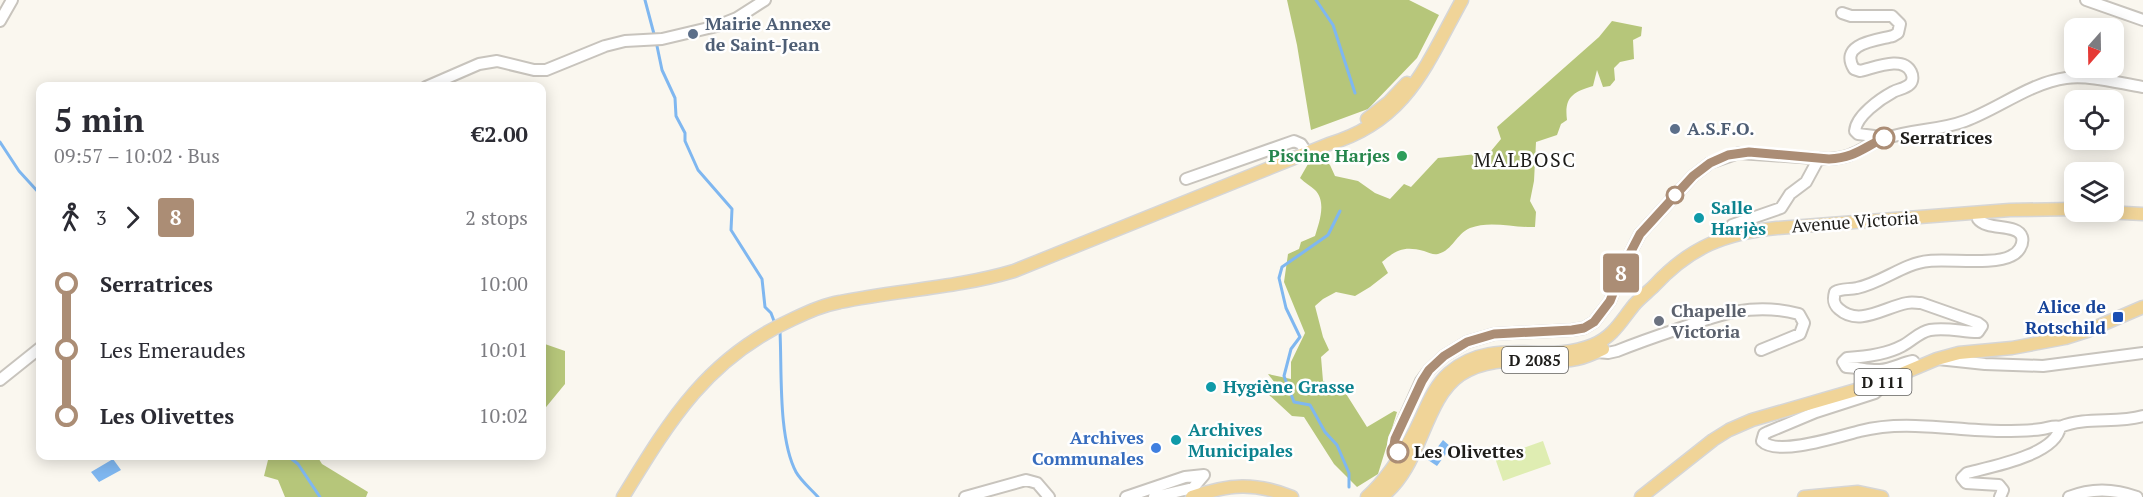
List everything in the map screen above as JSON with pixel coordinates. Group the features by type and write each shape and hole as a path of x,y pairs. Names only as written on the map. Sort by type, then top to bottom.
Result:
{"main road":[{"path":"623,497 693,392 733,354 774,327 836,302 963,284 996,277 1329,144 1375,113 1422,70 1462,0"},
{"name":"Avenue Victoria","path":"1405,459 1414,432 1438,386 1447,374 1460,365 1486,354 1502,351 1552,352 1592,346 1611,334 1635,304 1676,264 1689,254 1722,238 1767,229 2036,208 2064,209"},
{"path":"2124,213 2143,214"},
{"name":"Avenue Victoria","path":"1405,459 1417,445 1447,386 1458,376 1470,369 1497,360 1561,361 1577,359 1597,352 1615,341 1626,330 1653,287"},
{"name":"D 111","path":"1641,497 1713,440 1752,420 1880,383 1937,359 1959,353 2029,345 2065,338 2143,307"},
{"name":"D 2085","path":"1367,497 1405,459"},
{"name":"D 2085","path":"1379,497 1394,486 1405,459"},
{"path":"1192,497 1217,488 1237,486 1270,489 1292,497"},
{"path":"1804,497 1858,492 1882,497"}],"street":[{"path":"0,21 12,0"},
{"path":"438,82 479,64 497,61 534,70 546,70 605,46 625,41 662,39 717,26 737,18 765,0"},
{"path":"2086,0 2143,21"},
{"path":"1842,13 1851,16 1892,16 1900,24 1898,33 1893,36 1859,45 1851,60 1854,69 1860,71 1901,63 1910,68 1913,77 1910,84 1882,99 1863,115 1855,127 1858,134 1874,136 1878,141"},
{"path":"1405,459 1394,445 1395,439 1429,370 1444,356 1482,336 1572,330 1584,328 1594,322 1610,301 1624,265 1640,234 1693,176 1710,163 1739,153 1842,158 1854,155 1892,136 1966,121 2038,87 2065,78 2100,79 2143,87"},
{"path":"1186,179 1294,141 1300,144 1306,153"},
{"path":"1722,238 1732,225 1781,208 1790,194 1806,182 1819,158"},
{"path":"1918,367 1913,361 1882,370 1872,370 1862,367 1846,367 1843,362 1846,358 1881,354 1894,350 1912,341 1918,334 1930,330 1978,332 1982,326 1921,303 1912,302 1872,315 1848,315 1836,307 1833,299 1835,292 1868,285 1909,266 1929,261 1997,259 2014,254 2022,245 2019,232 1984,225 1978,219 1977,213"},
{"path":"1597,352 1617,351 1724,313 1753,309 1786,310 1799,314 1804,323 1800,334 1761,350"},
{"path":"0,380 36,351"},
{"path":"1937,359 1973,364 2043,366 2143,353"},
{"path":"1880,383 1875,393 1816,412 1768,432 1764,434 1762,441 1768,446 1804,445 1879,426 2000,431 2043,429 2060,427 2077,421 2115,420 2143,416"},
{"path":"2000,497 2003,490 1999,485 1966,483 1962,478 1967,474 2017,460 2051,443 2060,433 2060,427"},
{"path":"1126,497 1185,477 1204,475 1193,488 1155,497"},
{"path":"965,497 1026,480 1036,483 1049,497"},
{"path":"2069,497 2096,490 2113,490 2137,497"}],"green space":[{"path":"1287,0 1409,0 1439,15 1417,58 1368,109 1311,130"},
{"path":"1612,21 1642,27 1641,36 1633,40 1634,59 1620,62 1614,68 1615,80 1610,86 1603,87 1597,70 1593,86 1571,97 1567,106 1567,120 1561,124 1557,135 1536,142 1534,181 1530,201 1536,212 1535,227 1494,224 1478,226 1465,231 1447,249 1438,254 1412,249 1402,250 1382,262 1388,273 1370,287 1355,296 1336,292 1315,306 1329,350 1321,357 1323,381 1343,389 1367,427 1394,411 1397,412 1378,474 1357,487 1334,464 1304,417 1292,416 1268,394 1275,383 1268,374 1291,379 1291,362 1305,333 1284,282 1288,254 1299,249 1301,242 1315,236 1320,219 1321,200 1315,190 1300,178 1308,164 1320,156 1330,165 1335,176 1358,181 1375,193 1390,199 1404,184 1411,187 1438,158 1477,154 1486,157 1501,139 1497,127 1599,37"},
{"path":"546,344 565,351 565,384 546,407"},
{"path":"1543,441 1551,464 1503,481 1495,458"},
{"path":"268,460 320,460 322,464 368,492 366,497 285,497 278,480 264,476"}],"water":[{"path":"1443,440 1451,447 1437,466 1428,460"},
{"path":"111,460 121,470 99,482 91,472"}],"waterway":[{"path":"645,0 654,34"},
{"path":"1316,0 1333,25 1355,93"},
{"path":"657,46 662,70 675,98 676,116 685,133 685,141 698,170 732,209 731,230 762,279 765,307 771,313 774,321"},
{"path":"0,142 19,171 36,190"},
{"path":"1340,211 1328,235 1282,267 1279,278 1286,308 1300,337 1291,349 1284,376 1294,402 1310,405 1325,432 1337,445 1349,473 1349,487"},
{"path":"780,332 782,404 786,441 796,472 818,497"},
{"path":"293,460 320,497"}],"bus line":[{"name":"8","path":"1398,452 1394,445 1395,439 1422,381 1429,370 1444,356 1482,336 1572,330 1584,328 1594,322 1610,301 1624,265 1640,234 1693,176 1710,163 1728,155 1749,152 1829,159 1842,158 1854,155 1884,138"}],"place":[{"name":"Mairie Annexe de Saint-Jean","path":"693,34"},
{"name":"A.S.F.O.","path":"1675,129"},
{"name":"Serratrices","path":"1884,138"},
{"name":"Piscine Harjes","path":"1402,156"},
{"name":"Salle Harjès","path":"1699,218"},
{"name":"Alice de Rotschild","path":"2118,317"},
{"name":"Chapelle Victoria","path":"1659,321"},
{"name":"Hygiène Grasse","path":"1211,387"},
{"name":"Archives Municipales","path":"1176,440"},
{"name":"Archives Communales","path":"1156,448"},
{"name":"Les Olivettes","path":"1398,452"}],"district":[{"name":"MALBOSC","path":"1525,160"}]}
